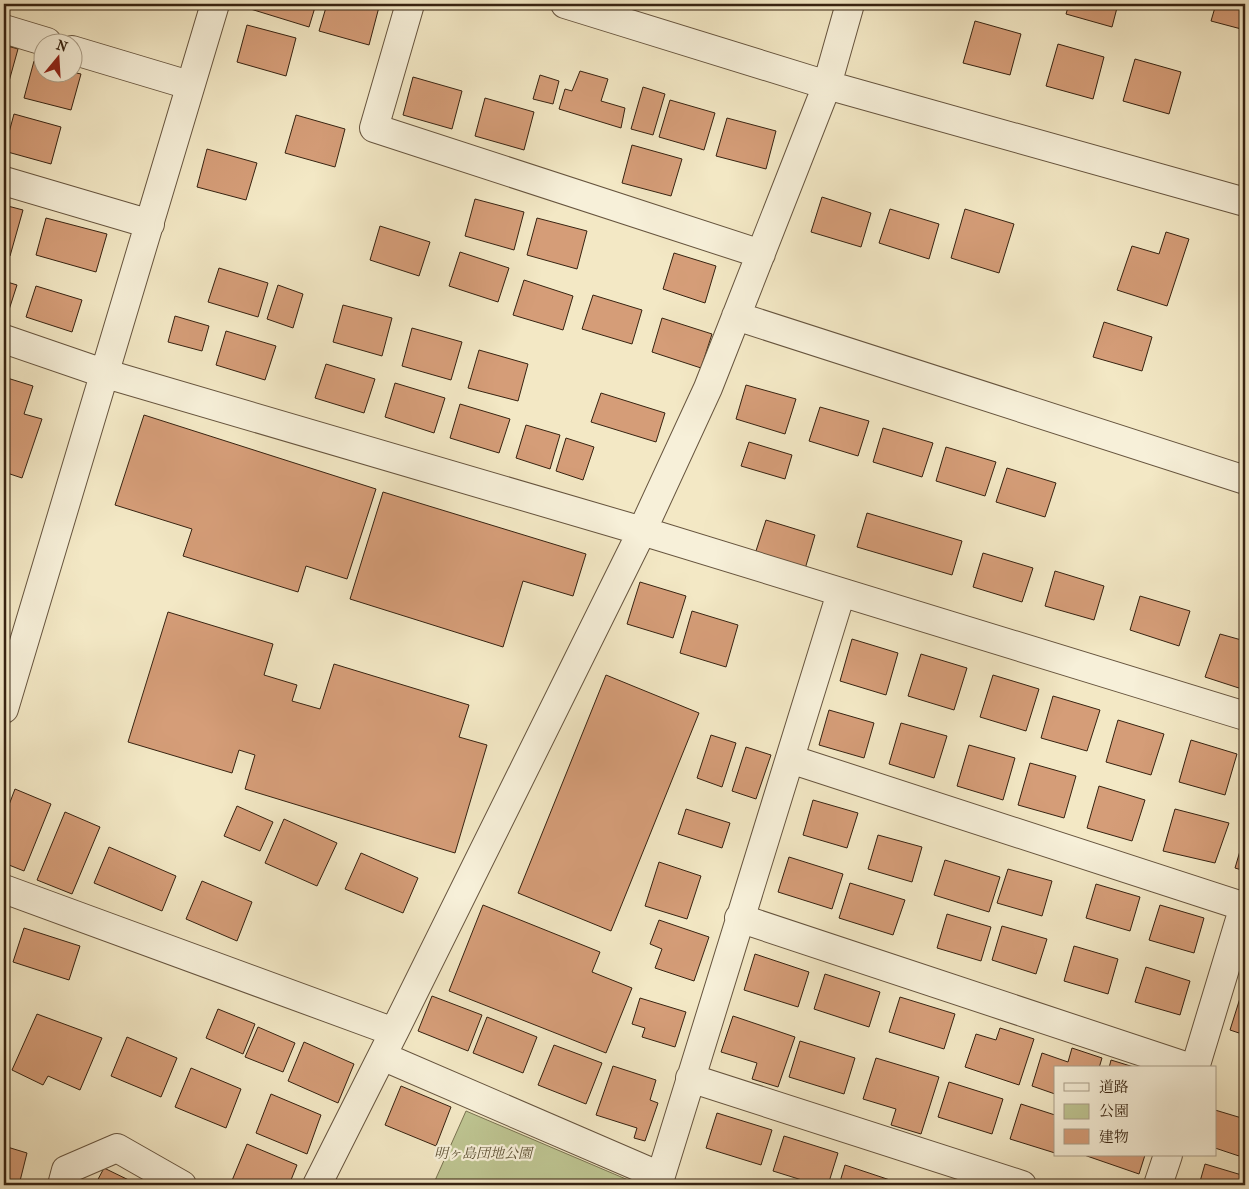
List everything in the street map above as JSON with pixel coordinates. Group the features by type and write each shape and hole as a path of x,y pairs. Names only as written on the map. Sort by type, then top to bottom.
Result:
{"street":[{"path":"4,709 103,373 150,224 189,85 215,4"},
{"path":"410,4 374,128 761,254"},
{"path":"565,4 827,85 1245,199"},
{"path":"317,1185 642,530 708,388 827,85 850,4"},
{"path":"4,30 32,38"},
{"path":"82,53 189,85"},
{"path":"4,182 150,224"},
{"path":"736,316 1245,480"},
{"path":"4,339 103,373 642,530 841,593 1245,716"},
{"path":"382,1056 659,1180 841,593"},
{"path":"790,759 1244,906 1197,1066"},
{"path":"4,889 394,1032"},
{"path":"739,918 1185,1066"},
{"path":"690,1078 1022,1185"},
{"path":"62,1185 66,1170 116,1148 182,1185"},
{"path":"1158,1185 1168,1156"}],"green space":[{"name":"明ヶ島団地公園","path":"466,1111 640,1185 433,1185"}],"building":[{"path":"249,4 316,4 309,27 244,7"},
{"path":"327,4 367,4 379,7 369,45 319,31"},
{"path":"1069,4 1118,4 1112,27 1066,14"},
{"path":"1216,4 1245,4 1245,30 1211,21"},
{"path":"975,21 1021,34 1010,75 963,63"},
{"path":"247,25 296,38 286,76 237,62"},
{"path":"1058,44 1104,57 1093,99 1046,86"},
{"path":"4,45 18,49 8,85 4,84"},
{"path":"1135,59 1181,72 1169,114 1123,101"},
{"path":"32,68 32,82 79,82 71,110 24,98"},
{"path":"580,71 608,79 601,101 625,108 621,128 559,109 565,89 572,91"},
{"path":"540,75 559,81 553,104 533,99"},
{"path":"413,77 462,91 452,129 403,115"},
{"path":"643,87 665,94 653,135 631,129"},
{"path":"485,98 534,112 524,150 475,136"},
{"path":"670,100 715,113 704,150 659,137"},
{"path":"14,114 61,127 51,164 4,151"},
{"path":"296,115 345,129 335,167 285,153"},
{"path":"727,118 776,131 766,169 716,156"},
{"path":"632,145 682,159 671,196 622,183"},
{"path":"207,149 257,163 246,200 197,187"},
{"path":"822,197 871,213 861,247 811,232"},
{"path":"475,199 524,212 514,250 465,236"},
{"path":"4,205 23,210 10,256 4,255"},
{"path":"890,209 939,224 929,259 879,243"},
{"path":"965,209 1014,224 999,273 951,258"},
{"path":"46,218 107,234 96,272 36,255"},
{"path":"537,218 587,231 577,269 527,255"},
{"path":"380,226 430,242 419,276 370,260"},
{"path":"1166,232 1189,239 1167,306 1117,290 1132,246 1159,254"},
{"path":"460,252 509,268 498,302 449,286"},
{"path":"674,253 716,266 705,303 663,289"},
{"path":"219,268 268,283 258,317 208,302"},
{"path":"524,280 573,296 563,330 513,315"},
{"path":"4,281 17,285 7,316 4,315"},
{"path":"278,285 303,294 293,328 267,319"},
{"path":"36,286 82,300 72,332 26,317"},
{"path":"593,295 642,310 632,344 582,329"},
{"path":"343,305 392,318 382,356 333,342"},
{"path":"175,316 209,326 202,351 168,342"},
{"path":"662,318 712,334 701,368 652,352"},
{"path":"1104,322 1152,337 1142,371 1093,357"},
{"path":"412,328 462,342 451,380 402,366"},
{"path":"226,331 276,346 265,380 216,365"},
{"path":"479,350 528,364 518,401 468,388"},
{"path":"326,364 375,379 364,413 315,398"},
{"path":"4,377 33,386 24,414 42,419 22,478 4,472"},
{"path":"395,383 445,398 434,433 385,417"},
{"path":"746,385 796,399 785,434 736,419"},
{"path":"601,393 665,413 656,442 591,422"},
{"path":"460,404 510,419 499,453 450,438"},
{"path":"820,407 869,421 858,456 809,441"},
{"path":"1245,407 1245,425 1240,424"},
{"path":"144,415 376,489 347,579 306,566 298,592 183,556 192,529 115,505"},
{"path":"526,425 560,435 550,469 516,458"},
{"path":"883,428 933,443 922,477 873,462"},
{"path":"566,438 594,447 583,480 556,471"},
{"path":"749,442 792,455 785,479 741,466"},
{"path":"946,447 996,462 985,496 936,481"},
{"path":"1007,468 1056,483 1045,517 996,502"},
{"path":"383,492 586,554 573,596 523,581 503,647 350,599"},
{"path":"867,513 962,541 952,575 857,547"},
{"path":"766,520 815,535 805,569 755,554"},
{"path":"983,553 1033,568 1022,602 973,587"},
{"path":"1055,571 1104,586 1094,620 1045,606"},
{"path":"640,582 686,596 673,638 627,624"},
{"path":"1140,596 1190,611 1179,646 1130,630"},
{"path":"692,611 738,625 726,667 680,653"},
{"path":"168,612 273,644 264,675 297,685 292,701 320,709 334,664 469,705 459,737 487,745 455,853 245,789 255,755 239,750 232,773 128,742"},
{"path":"1220,634 1245,641 1245,690 1205,677"},
{"path":"852,639 898,653 886,695 840,681"},
{"path":"921,654 967,668 954,710 908,696"},
{"path":"606,675 699,713 611,931 518,893"},
{"path":"993,675 1039,689 1026,731 980,717"},
{"path":"1053,696 1100,710 1087,751 1041,738"},
{"path":"829,710 874,723 864,758 819,745"},
{"path":"1118,720 1164,734 1151,775 1106,762"},
{"path":"901,723 947,736 934,778 889,764"},
{"path":"711,735 736,743 722,787 697,778"},
{"path":"1191,740 1237,754 1225,795 1179,782"},
{"path":"969,745 1015,758 1003,800 957,786"},
{"path":"746,747 771,755 756,799 732,791"},
{"path":"1030,763 1076,776 1064,818 1018,805"},
{"path":"1099,786 1145,800 1132,841 1087,828"},
{"path":"15,789 51,804 24,871 4,863 4,818"},
{"path":"813,800 858,813 847,848 803,835"},
{"path":"237,806 273,822 260,851 224,836"},
{"path":"686,809 730,823 722,848 678,834"},
{"path":"1175,809 1229,823 1215,863 1163,851"},
{"path":"65,812 100,827 72,894 37,880"},
{"path":"284,819 337,843 317,886 265,863"},
{"path":"1245,834 1245,871 1235,868"},
{"path":"878,835 922,847 912,882 868,869"},
{"path":"109,847 176,876 162,911 94,883"},
{"path":"361,853 418,878 403,913 345,889"},
{"path":"789,857 843,874 832,909 778,892"},
{"path":"945,860 1000,877 989,912 934,895"},
{"path":"659,862 701,876 687,919 645,906"},
{"path":"1008,869 1052,881 1042,916 997,903"},
{"path":"202,881 252,902 237,941 186,919"},
{"path":"850,883 905,900 893,935 839,918"},
{"path":"1096,884 1140,897 1130,931 1086,918"},
{"path":"483,905 600,952 592,972 632,988 606,1053 449,991"},
{"path":"1160,905 1204,918 1194,953 1149,940"},
{"path":"947,914 991,927 981,961 937,948"},
{"path":"659,920 709,937 694,981 655,968 662,949 650,944"},
{"path":"1002,926 1047,939 1036,974 992,960"},
{"path":"24,928 80,946 69,980 13,962"},
{"path":"1074,946 1118,959 1108,994 1064,981"},
{"path":"755,954 809,972 798,1007 744,990"},
{"path":"1146,967 1190,981 1180,1015 1135,1002"},
{"path":"825,974 880,992 869,1027 814,1009"},
{"path":"1241,995 1245,996 1245,1035 1230,1030"},
{"path":"432,996 482,1015 468,1051 418,1031"},
{"path":"900,997 955,1014 944,1049 889,1032"},
{"path":"640,998 686,1012 675,1047 642,1037 645,1028 632,1024"},
{"path":"218,1009 255,1024 243,1054 206,1038"},
{"path":"37,1014 102,1038 80,1090 48,1076 43,1085 12,1070"},
{"path":"733,1016 795,1037 778,1087 752,1079 757,1063 721,1052"},
{"path":"487,1017 537,1037 523,1073 473,1053"},
{"path":"258,1027 295,1043 283,1072 245,1057"},
{"path":"1000,1028 1034,1039 1019,1085 965,1067 976,1034 996,1040"},
{"path":"127,1037 177,1058 161,1097 111,1076"},
{"path":"800,1041 855,1058 844,1094 789,1077"},
{"path":"304,1042 354,1064 338,1103 288,1081"},
{"path":"554,1045 602,1063 586,1104 538,1085"},
{"path":"1072,1048 1102,1058 1100,1066 1054,1066 1054,1094 1032,1086 1042,1053 1068,1062"},
{"path":"876,1058 939,1077 921,1134 891,1125 896,1109 863,1099"},
{"path":"1111,1060 1130,1066 1110,1066"},
{"path":"613,1066 656,1080 650,1100 658,1103 645,1141 634,1138 637,1128 596,1115"},
{"path":"191,1068 241,1089 226,1128 175,1107"},
{"path":"949,1082 1003,1099 992,1134 938,1117"},
{"path":"401,1086 451,1107 436,1146 385,1125"},
{"path":"271,1094 321,1115 307,1154 256,1133"},
{"path":"1021,1104 1054,1115 1054,1153 1010,1139"},
{"path":"1216,1110 1245,1119 1245,1147 1242,1157 1216,1148"},
{"path":"717,1113 772,1130 761,1165 706,1148"},
{"path":"784,1136 838,1153 828,1185 818,1185 773,1171"},
{"path":"247,1144 297,1165 289,1185 236,1185 231,1183"},
{"path":"4,1146 27,1153 19,1185 4,1185"},
{"path":"1087,1156 1145,1156 1139,1174"},
{"path":"1205,1164 1245,1176 1245,1185 1199,1185"},
{"path":"845,1165 899,1183 899,1185 839,1185"},
{"path":"104,1168 139,1185 95,1185"}]}
